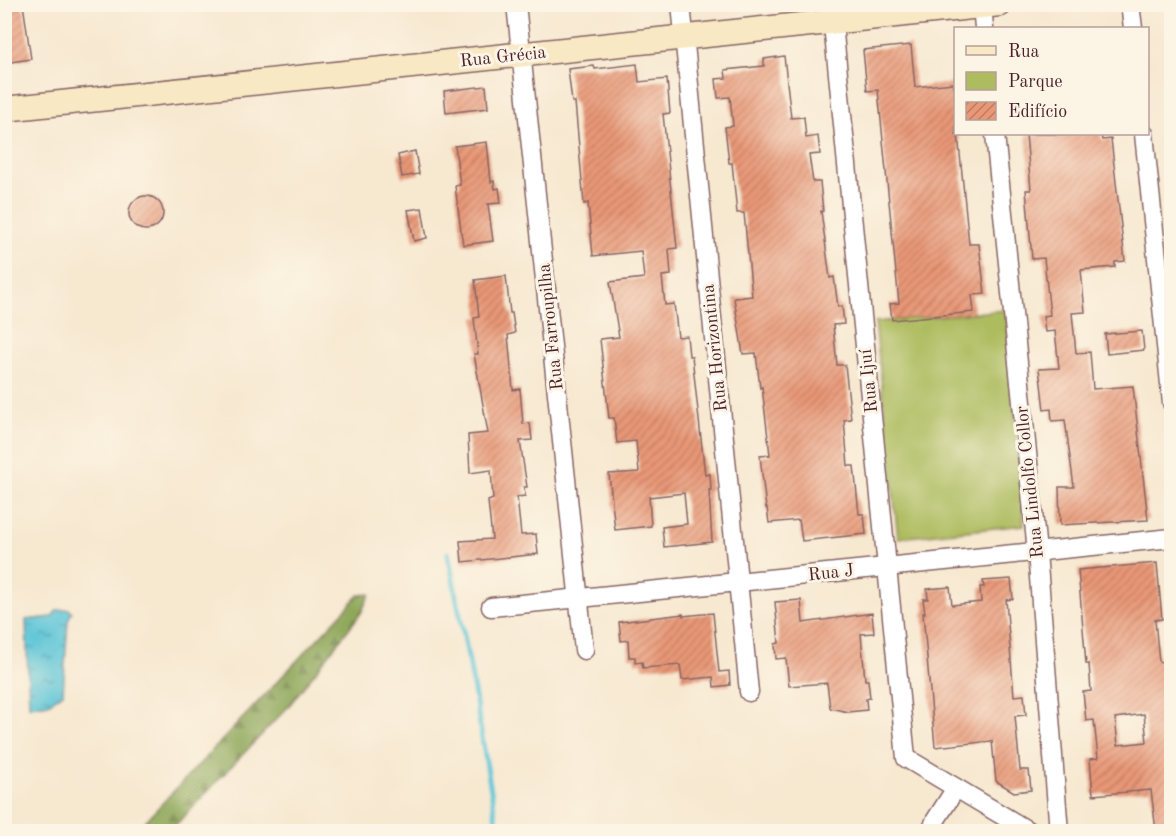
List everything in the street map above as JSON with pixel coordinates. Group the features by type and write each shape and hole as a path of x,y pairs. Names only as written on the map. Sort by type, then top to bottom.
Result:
{"main road":[{"name":"Rua Grécia","path":"4,109 684,38 832,13 987,11"}],"street":[{"name":"Rua Farroupilha","path":"516,4 584,650"},
{"name":"Rua Horizontina","path":"681,4 748,692"},
{"path":"1130,4 1133,27"},
{"name":"Rua Ijuí","path":"832,13 906,758 956,788"},
{"name":"Rua Lindolfo Collor","path":"994,135 1037,552 1059,831"},
{"path":"1144,135 1172,403"},
{"name":"Rua J","path":"490,607 1172,538"},
{"path":"932,831 935,821 956,788 1030,831"}],"green space":[{"path":"1006,310 1024,525 898,538 875,322"},
{"path":"370,594 361,613 288,707 170,831 136,831 359,595"}],"water":[{"path":"69,609 72,612 68,620 63,693 49,703 29,706 26,620 52,617 57,610"}],"building":[{"path":"4,4 23,4 31,59 4,63"},
{"path":"911,45 915,87 953,83 954,135 958,135 969,244 979,244 985,294 972,295 974,312 892,320 890,304 899,303 878,90 867,91 863,50"},
{"path":"784,56 791,118 804,117 806,138 818,136 820,154 809,155 813,182 820,182 823,211 821,211 830,278 834,277 838,307 842,306 844,324 833,325 837,365 845,365 851,419 844,420 848,466 854,466 859,514 864,514 866,534 802,541 799,520 769,523 766,508 760,456 770,455 762,387 760,388 756,353 743,354 734,298 752,296 744,213 737,213 732,163 729,163 725,127 733,126 730,97 718,98 716,79 726,78 725,70 764,66 764,59"},
{"path":"637,64 639,82 667,79 670,113 663,114 677,248 669,249 671,275 662,276 665,305 674,304 678,337 687,336 689,356 692,356 705,475 710,474 712,542 664,547 662,527 687,524 684,493 649,497 651,526 615,530 609,474 639,472 636,441 617,443 614,418 609,418 600,339 619,337 610,282 644,278 641,251 593,256 588,203 584,204 575,102 572,102 568,69 594,66 595,69"},
{"path":"486,86 488,108 446,113 444,91"},
{"path":"1026,135 1101,135 1102,140 1111,139 1125,261 1115,262 1115,267 1081,270 1085,312 1072,313 1076,353 1090,352 1093,389 1133,386 1148,520 1060,525 1059,487 1074,487 1065,420 1052,421 1051,409 1044,410 1039,369 1059,368 1055,331 1045,332 1043,316 1050,315 1044,258 1032,259 1026,190 1031,190"},
{"path":"487,142 491,182 494,181 495,189 499,188 501,203 488,204 493,241 463,245 455,186 460,185 455,146"},
{"path":"415,151 419,174 402,177 398,155"},
{"path":"146,196 158,201 163,213 158,225 146,230 134,225 129,213 134,201"},
{"path":"422,208 427,238 414,241 408,210"},
{"path":"506,276 510,313 512,313 515,333 508,335 513,390 520,389 523,424 530,423 532,440 520,441 527,487 524,487 525,496 517,497 521,535 536,534 538,554 462,562 460,541 492,539 488,501 493,499 491,470 470,473 468,435 488,433 474,354 478,354 474,318 479,317 475,280"},
{"path":"1142,331 1144,350 1107,354 1105,334"},
{"path":"1157,563 1162,619 1155,620 1159,662 1169,661 1172,687 1172,831 1156,831 1151,790 1093,795 1090,759 1098,758 1094,720 1086,721 1083,692 1091,691 1089,664 1086,664 1078,570","holes":["1144,714 1147,742 1118,745 1115,718"]},
{"path":"1011,579 1013,599 1006,600 1014,696 1024,695 1026,715 1015,716 1020,770 1029,770 1031,790 1014,792 996,781 992,741 935,747 923,613 925,613 923,599 928,599 927,589 950,587 952,605 981,602 980,587 984,587 983,581"},
{"path":"801,600 803,623 872,613 874,633 861,634 865,680 868,680 870,698 866,699 867,710 848,712 830,708 827,683 789,686 786,658 776,659 775,644 779,643 775,602"},
{"path":"713,613 719,672 729,671 730,685 714,687 713,677 682,680 680,665 643,668 642,662 635,663 635,657 629,657 628,640 621,641 619,622 683,614 683,616"}],"waterway":[{"path":"448,553 498,832"}]}
